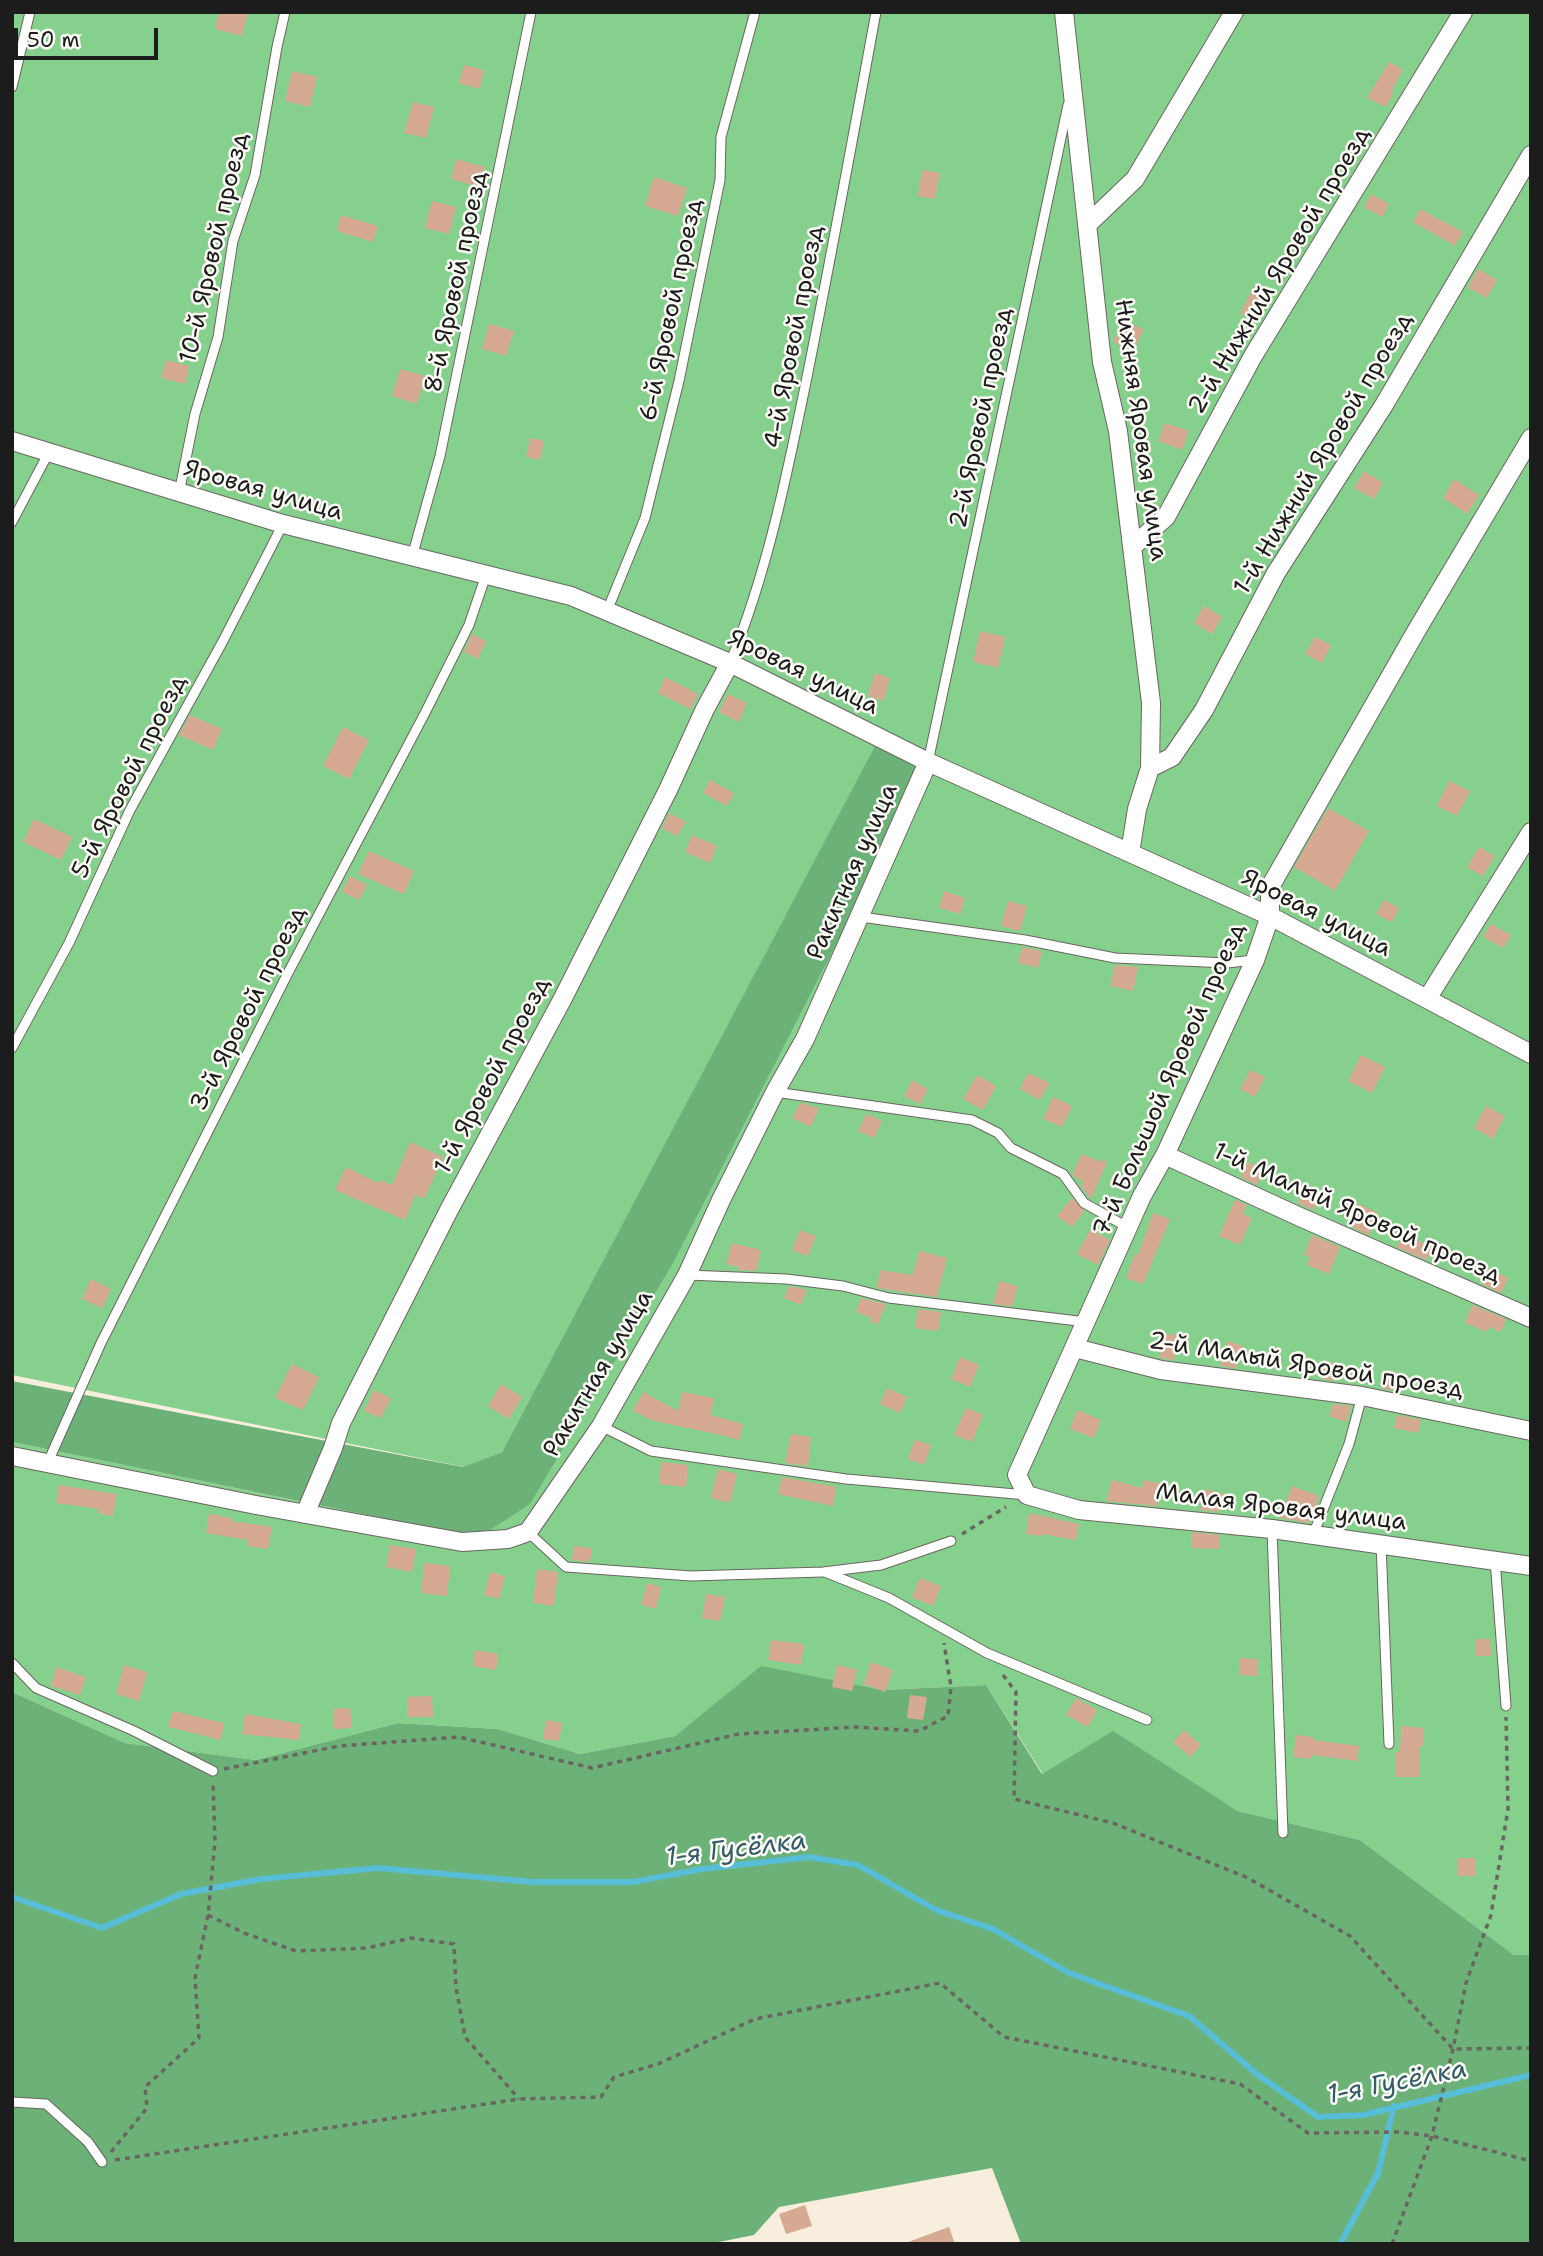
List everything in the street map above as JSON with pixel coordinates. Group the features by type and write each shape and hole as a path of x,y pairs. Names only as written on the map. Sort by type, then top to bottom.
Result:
{"street":[{"name":"Нижняя Яровая улица","path":"1064,12 1102,362 1118,431 1151,703 1150,768 1136,809 1130,852"},
{"path":"1089,223 1135,179 1234,12"},
{"name":"2-й Нижний Яровой проезд","path":"1132,547 1167,517 1253,356 1463,12"},
{"name":"1-й Нижний Яровой проезд","path":"1150,768 1172,757 1204,710 1276,573 1384,405 1531,155"},
{"name":"7-й Большой Яровой проезд","path":"1027,1495 1017,1475 1142,1196 1165,1155 1255,960 1270,916 1270,887 1418,628 1531,438"},
{"name":"Яровая улица","path":"12,440 282,524 571,596 730,663 928,762 1270,916 1531,1054"},
{"name":"1-й Яровой проезд","path":"305,1514 341,1423 449,1210 562,1000 730,663"},
{"name":"Ракитная улица","path":"528,1532 601,1426 687,1275 721,1199 805,1039 928,762"},
{"path":"1427,999 1531,832"},
{"name":"1-й Малый Яровой проезд","path":"1165,1155 1531,1318"},
{"name":"2-й Малый Яровой проезд","path":"1075,1348 1161,1370 1362,1396 1531,1431"},
{"path":"12,1456 461,1542 508,1539 528,1532"},
{"name":"Малая Яровая улица","path":"1027,1495 1079,1510 1272,1529 1531,1566"}],"lane":[{"path":"12,87 30,12"},
{"name":"10-й Яровой проезд","path":"180,492 195,414 218,337 233,241 255,175 285,12"},
{"name":"8-й Яровой проезд","path":"412,557 440,456 531,12"},
{"name":"6-й Яровой проезд","path":"607,611 645,518 679,382 720,180 721,137 755,12"},
{"name":"4-й Яровой проезд","path":"730,663 746,625 787,474 876,12"},
{"name":"2-й Яровой проезд","path":"928,762 1073,82"},
{"path":"12,522 49,452"},
{"name":"5-й Яровой проезд","path":"12,1048 69,943 130,810 223,641 282,524"},
{"name":"3-й Яровой проезд","path":"48,1462 101,1343 288,973 457,650 469,625 486,575"},
{"path":"861,917 1025,940 1115,958 1227,963 1255,960"},
{"path":"775,1092 972,1119 998,1133 1011,1148 1063,1174 1084,1203 1129,1228"},
{"path":"687,1275 820,1283 889,1298 1086,1322"},
{"path":"1313,1535 1349,1444 1362,1396"},
{"path":"601,1426 651,1451 846,1479 1027,1495"},
{"path":"1272,1529 1283,1833"},
{"path":"528,1532 566,1567 691,1576 823,1572 881,1565 951,1541"},
{"path":"1381,1544 1389,1744"},
{"path":"1495,1559 1506,1706"},
{"path":"823,1572 889,1598 987,1653 1147,1720"},
{"path":"12,1663 36,1688 134,1731 213,1771"},
{"path":"12,2102 46,2104 88,2142 102,2162"}],"path":[{"path":"951,1541 1027,1495"},
{"path":"102,2162 147,2108 145,2087 199,2038 195,1978 208,1915 215,1842 213,1771 339,1746 459,1737 592,1768 739,1734 855,1727 919,1731 948,1716 951,1687 942,1628"},
{"path":"987,1653 1016,1692 1014,1799 1113,1823 1248,1878 1350,1936 1453,2049 1531,2048"},
{"path":"1392,2244 1432,2136 1466,1983 1491,1915 1508,1809 1506,1706"},
{"path":"208,1915 244,1933 296,1951 367,1948 411,1938 454,1944 456,1987 465,2037 519,2099"},
{"path":"102,2162 519,2099 601,2097 614,2077 658,2064 755,2019 940,1983 1004,2038 1240,2084 1308,2133 1399,2132 1432,2136 1531,2161"}],"green space":[{"path":"12,12 1531,12 1531,1955 1514,1955 1360,1840 1238,1811 1113,1732 1043,1774 986,1685 883,1690 761,1667 675,1736 580,1754 498,1729 398,1723 256,1760 125,1743 12,1692 12,1442 459,1534 919,769 875,747 502,1452 464,1467 12,1375"},
{"path":"875,746 920,769 856,905 673,1263 530,1504 490,1530 459,1534 12,1442 12,1381 463,1467 502,1452"},
{"path":"761,1666 883,1690 986,1685 1042,1774 1113,1731 1238,1811 1360,1840 1514,1955 1531,1955 1531,2244 1021,2244 992,2168 779,2207 754,2235 709,2244 12,2244 12,1692 125,1743 256,1760 398,1723 498,1729 580,1754 675,1736"}],"building":[{"path":"219,12 248,12 242,36 215,29"},
{"path":"1389,62 1403,69 1386,107 1367,98"},
{"path":"464,65 484,70 480,89 459,83"},
{"path":"292,71 317,77 310,107 285,101"},
{"path":"413,102 434,107 426,138 404,133"},
{"path":"456,159 485,167 480,187 451,179"},
{"path":"922,170 940,173 935,199 918,196"},
{"path":"654,177 687,188 678,216 645,206"},
{"path":"1371,194 1389,204 1382,217 1364,207"},
{"path":"432,201 456,207 449,234 425,228"},
{"path":"1420,209 1463,232 1455,246 1413,222"},
{"path":"341,215 378,226 373,242 337,231"},
{"path":"1478,269 1497,280 1487,298 1468,288"},
{"path":"1254,286 1269,295 1254,321 1240,313"},
{"path":"1125,320 1144,330 1132,352 1113,342"},
{"path":"489,324 514,331 506,356 482,349"},
{"path":"166,360 189,366 185,384 161,378"},
{"path":"400,369 425,376 417,404 392,396"},
{"path":"1165,423 1189,431 1182,450 1158,441"},
{"path":"530,438 544,441 540,460 526,457"},
{"path":"1364,471 1383,483 1374,499 1354,488"},
{"path":"1454,479 1479,495 1467,514 1443,498"},
{"path":"1204,606 1222,617 1212,634 1194,623"},
{"path":"980,631 1005,637 998,668 973,662"},
{"path":"472,634 486,641 478,659 464,652"},
{"path":"1315,637 1331,645 1322,663 1305,654"},
{"path":"875,673 890,678 883,701 868,696"},
{"path":"665,677 698,694 691,709 658,693"},
{"path":"728,694 747,703 739,722 719,712"},
{"path":"190,715 222,729 213,750 179,735"},
{"path":"343,727 369,740 349,779 323,766"},
{"path":"710,780 734,793 727,806 703,793"},
{"path":"1449,781 1470,791 1457,816 1437,806"},
{"path":"1328,808 1369,831 1335,891 1294,867"},
{"path":"669,813 686,822 677,836 662,828"},
{"path":"34,819 72,837 61,860 23,842"},
{"path":"692,835 717,846 710,863 685,852"},
{"path":"1479,847 1495,856 1483,876 1467,867"},
{"path":"369,851 414,871 404,894 358,874"},
{"path":"350,876 367,885 359,900 342,892"},
{"path":"944,891 965,898 960,914 939,908"},
{"path":"1384,900 1399,908 1392,922 1376,914"},
{"path":"1008,901 1027,906 1020,931 1001,926"},
{"path":"1491,924 1511,935 1503,948 1483,937"},
{"path":"1022,947 1042,951 1038,968 1018,963"},
{"path":"1115,965 1138,967 1133,991 1110,986"},
{"path":"1361,1055 1385,1067 1372,1093 1348,1081"},
{"path":"1250,1070 1265,1077 1255,1097 1240,1089"},
{"path":"1028,1073 1049,1083 1040,1100 1020,1089"},
{"path":"977,1075 996,1086 983,1110 963,1099"},
{"path":"912,1080 928,1089 920,1104 904,1096"},
{"path":"1053,1097 1072,1106 1062,1127 1043,1119"},
{"path":"800,1103 819,1108 811,1127 792,1118"},
{"path":"1486,1106 1505,1116 1493,1139 1474,1128"},
{"path":"866,1114 882,1121 874,1138 858,1131"},
{"path":"410,1142 443,1157 424,1199 415,1195 405,1220 335,1190 346,1167 378,1183 380,1180 392,1185"},
{"path":"1082,1154 1100,1162 1102,1159 1107,1162 1091,1199 1081,1186 1084,1182 1072,1175"},
{"path":"1248,1162 1264,1170 1257,1185 1241,1177"},
{"path":"1304,1188 1320,1194 1313,1210 1298,1203"},
{"path":"1072,1198 1084,1211 1072,1227 1057,1216"},
{"path":"1235,1200 1247,1205 1243,1214 1252,1218 1240,1245 1219,1236"},
{"path":"1358,1204 1377,1212 1369,1235 1349,1226"},
{"path":"1153,1213 1170,1219 1143,1284 1126,1278 1135,1254 1138,1255"},
{"path":"800,1230 816,1236 808,1256 792,1250"},
{"path":"1090,1230 1110,1240 1098,1265 1077,1254"},
{"path":"1404,1233 1432,1248 1426,1260 1396,1247"},
{"path":"1312,1235 1340,1247 1329,1274 1307,1265 1310,1257 1304,1255"},
{"path":"732,1243 761,1250 756,1271 737,1270 739,1267 726,1264"},
{"path":"919,1251 947,1258 937,1297 877,1288 880,1270 913,1275"},
{"path":"1488,1269 1508,1278 1501,1293 1482,1284"},
{"path":"91,1279 111,1289 102,1308 82,1299"},
{"path":"999,1281 1018,1286 1012,1306 993,1304"},
{"path":"789,1286 807,1290 801,1305 784,1298"},
{"path":"861,1298 886,1304 878,1324 856,1312"},
{"path":"1472,1305 1506,1319 1501,1332 1489,1327 1487,1332 1465,1323"},
{"path":"918,1309 941,1312 938,1331 915,1328"},
{"path":"1162,1334 1177,1335 1174,1360 1160,1358"},
{"path":"1227,1341 1243,1346 1236,1368 1220,1366"},
{"path":"960,1357 979,1365 970,1387 951,1379"},
{"path":"1325,1361 1340,1364 1336,1381 1321,1379"},
{"path":"292,1364 319,1377 303,1410 275,1398"},
{"path":"1389,1370 1407,1376 1401,1392 1381,1388"},
{"path":"501,1384 522,1397 509,1419 488,1406"},
{"path":"887,1388 907,1397 900,1413 880,1404"},
{"path":"374,1390 391,1398 381,1418 364,1411"},
{"path":"643,1392 678,1411 682,1392 714,1398 711,1415 743,1424 739,1440 654,1421 633,1411"},
{"path":"1333,1404 1351,1406 1346,1422 1329,1416"},
{"path":"966,1408 983,1415 972,1442 954,1435"},
{"path":"1077,1410 1101,1420 1094,1438 1070,1429"},
{"path":"1397,1415 1421,1420 1418,1433 1394,1428"},
{"path":"791,1434 811,1437 808,1466 785,1463"},
{"path":"915,1440 931,1445 924,1465 908,1459"},
{"path":"661,1462 688,1465 686,1487 659,1484"},
{"path":"718,1469 737,1474 730,1503 711,1498"},
{"path":"782,1477 836,1487 833,1506 778,1494"},
{"path":"1112,1480 1142,1488 1144,1480 1163,1484 1157,1506 1106,1501"},
{"path":"59,1485 117,1494 113,1516 98,1513 99,1509 56,1503"},
{"path":"1292,1486 1319,1496 1309,1523 1280,1518"},
{"path":"1206,1489 1224,1494 1218,1512 1200,1510"},
{"path":"1029,1513 1079,1524 1076,1540 1026,1534"},
{"path":"209,1514 231,1518 231,1521 272,1527 268,1549 247,1546 248,1540 206,1533"},
{"path":"1191,1532 1219,1535 1219,1549 1191,1548"},
{"path":"390,1545 416,1549 412,1572 386,1567"},
{"path":"574,1546 592,1548 590,1562 572,1560"},
{"path":"424,1563 450,1566 447,1596 421,1593"},
{"path":"537,1569 558,1572 554,1606 533,1603"},
{"path":"490,1572 505,1576 499,1599 484,1595"},
{"path":"920,1578 941,1586 933,1606 912,1597"},
{"path":"647,1583 661,1587 656,1609 641,1605"},
{"path":"706,1594 725,1597 720,1621 702,1618"},
{"path":"1475,1639 1490,1639 1491,1656 1475,1656"},
{"path":"771,1640 804,1644 801,1665 768,1660"},
{"path":"475,1650 498,1654 496,1670 473,1666"},
{"path":"1240,1658 1258,1659 1258,1676 1239,1675"},
{"path":"871,1662 893,1670 885,1692 864,1684"},
{"path":"124,1665 147,1672 139,1701 116,1694"},
{"path":"837,1665 857,1670 852,1691 832,1687"},
{"path":"56,1667 86,1677 80,1695 51,1686"},
{"path":"910,1695 927,1697 923,1720 907,1718"},
{"path":"432,1696 433,1717 407,1717 407,1697"},
{"path":"1076,1698 1097,1710 1088,1727 1066,1715"},
{"path":"350,1708 352,1728 334,1729 333,1709"},
{"path":"173,1711 224,1723 221,1740 168,1727"},
{"path":"245,1714 301,1724 299,1740 242,1734"},
{"path":"546,1720 562,1723 559,1741 543,1739"},
{"path":"1401,1726 1424,1728 1423,1746 1420,1746 1420,1777 1396,1777 1396,1752 1400,1752"},
{"path":"1184,1730 1201,1745 1190,1757 1173,1742"},
{"path":"1296,1735 1359,1746 1357,1761 1311,1755 1311,1759 1293,1757"},
{"path":"1458,1858 1476,1858 1476,1876 1458,1876"},
{"path":"805,2205 812,2226 786,2234 779,2214"},
{"path":"949,2227 955,2244 908,2242"}],"waterway":[{"name":"1-я Гусёлка","path":"12,1897 102,1928 181,1894 261,1879 378,1868 533,1882 633,1882 702,1869 809,1857 858,1865 936,1910 993,1929 1069,1973 1189,2016 1258,2075 1318,2117 1363,2115 1531,2075"},
{"path":"1340,2244 1378,2173 1394,2106"}]}
